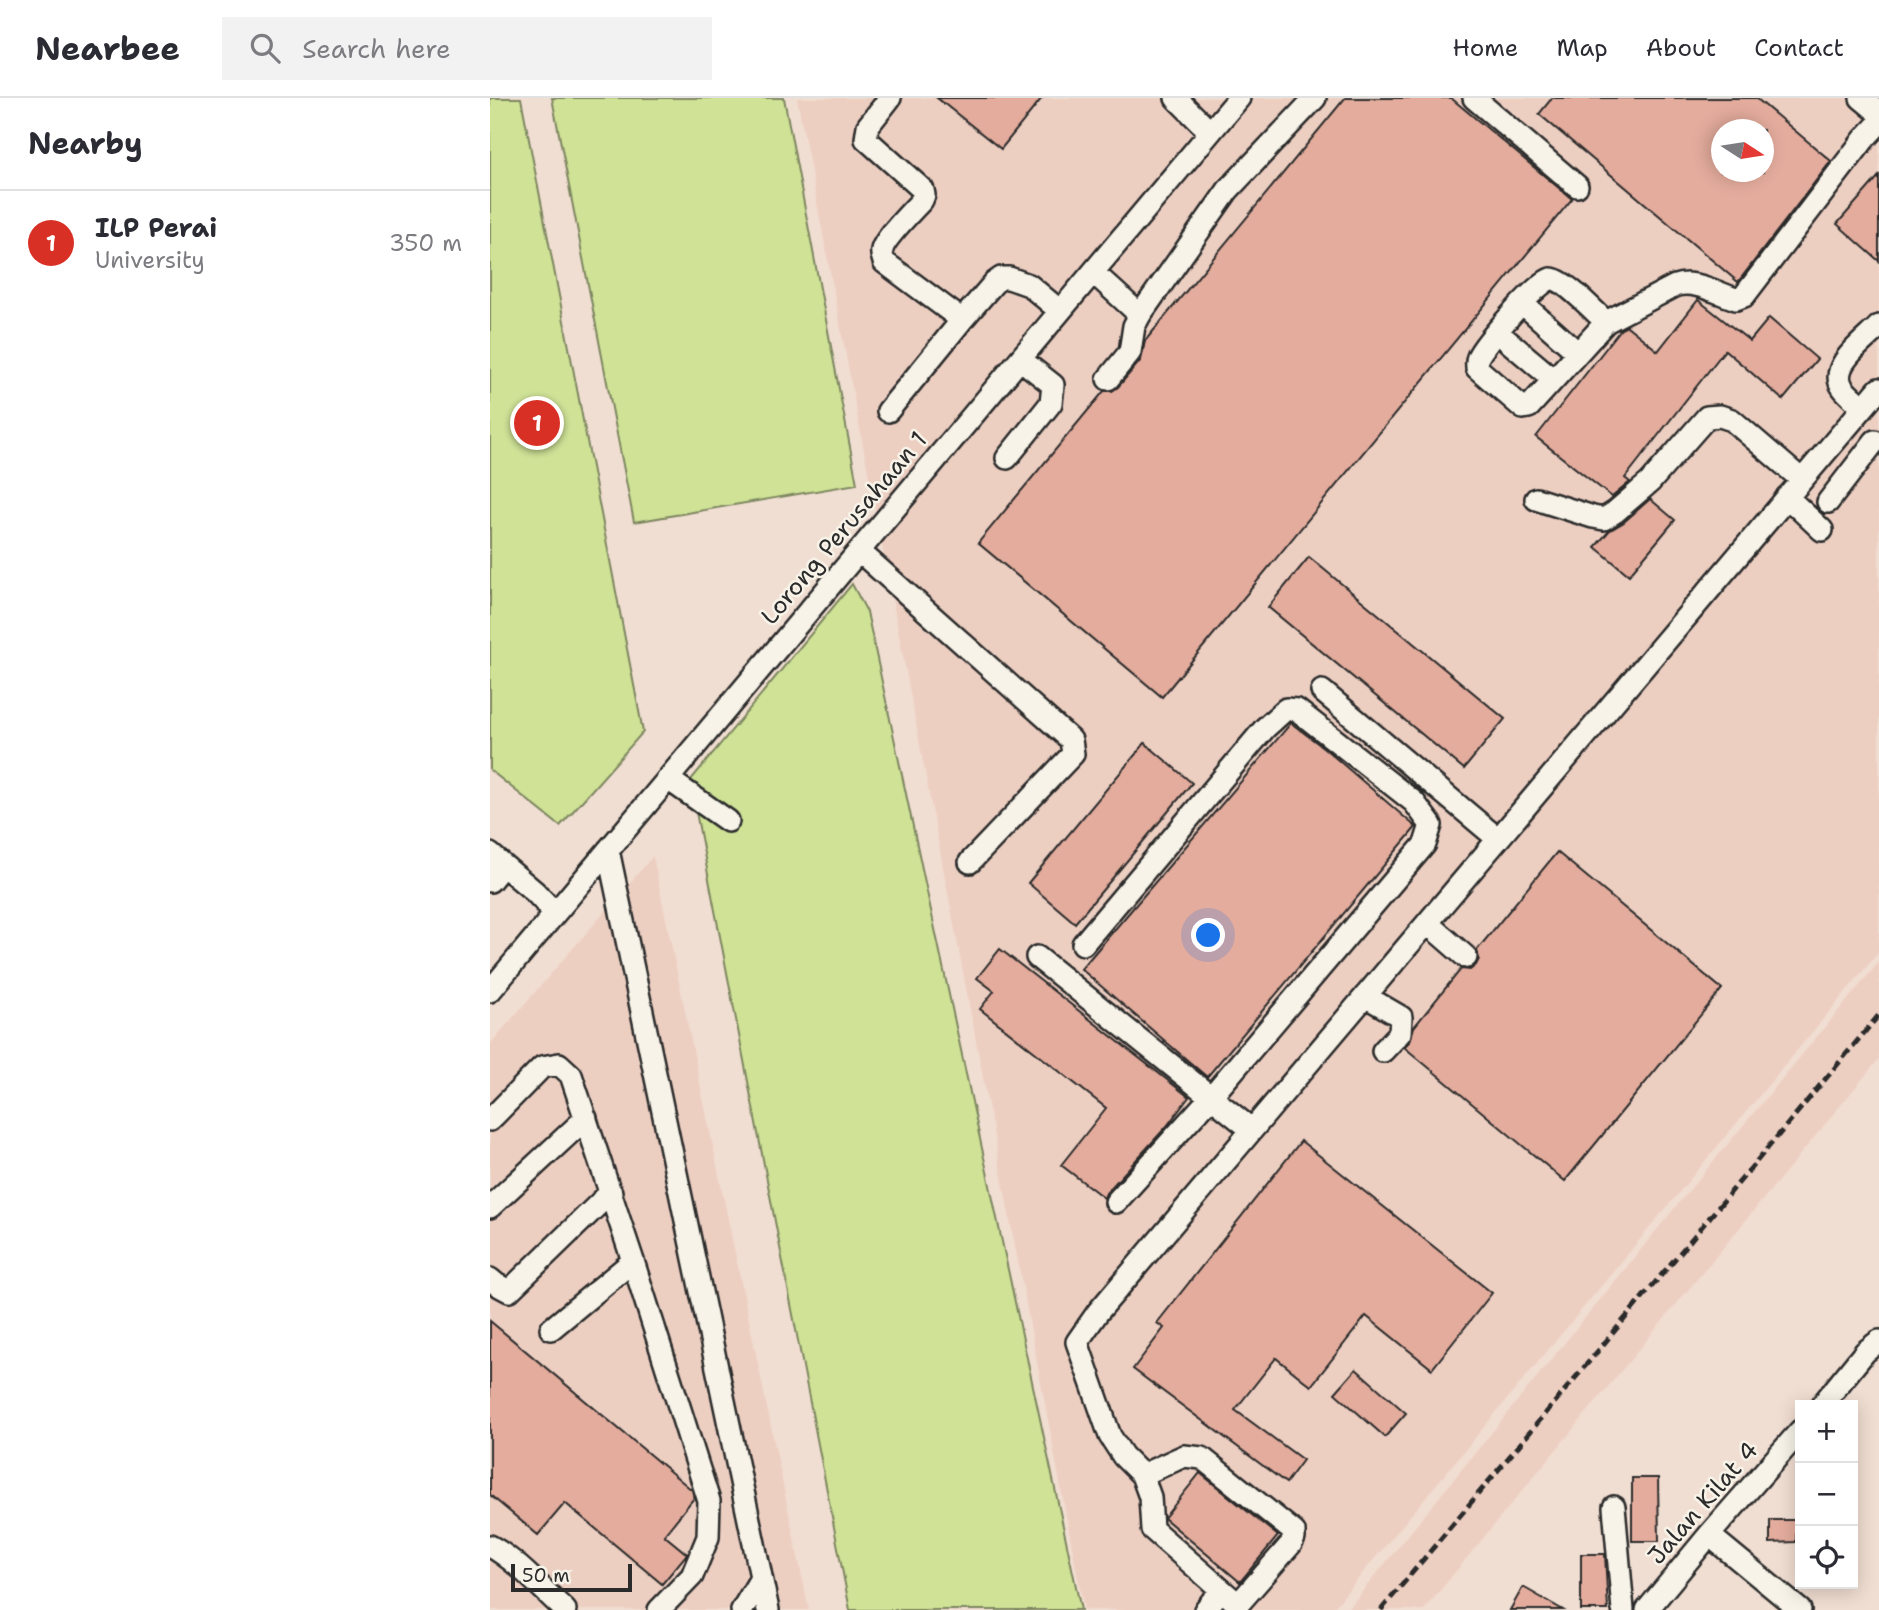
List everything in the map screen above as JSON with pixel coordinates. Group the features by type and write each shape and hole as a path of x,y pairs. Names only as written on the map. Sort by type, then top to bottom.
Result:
{"street":[{"path":"890,98 869,125 866,139 923,190 924,195 889,238 881,253 884,262 962,320"},
{"path":"1177,98 1210,132"},
{"name":"Lorong Perusahaan 1","path":"490,991 1239,98"},
{"path":"1108,379 1130,352 1134,326 1140,315 1228,190 1315,98"},
{"path":"1474,98 1577,186"},
{"path":"1861,98 1879,113"},
{"path":"1606,322 1559,280 1554,278 1544,281 1497,332 1478,358 1477,368 1523,408 1529,407 1606,322 1682,283 1690,283 1736,299 1744,296 1879,123"},
{"path":"1093,272 1140,315"},
{"path":"888,411 962,320 1001,278 1029,285 1060,311"},
{"path":"1521,303 1577,352"},
{"path":"1828,502 1877,440 1841,387 1839,376 1841,368 1854,349 1879,326"},
{"path":"1497,332 1553,379"},
{"path":"1007,458 1051,402 1053,385 1020,359"},
{"path":"1142,1475 1184,1456 1202,1458 1294,1532 1291,1544 1241,1601 1232,1599 1152,1529 1150,1497 1142,1475 1110,1436 1077,1342 1098,1312 1879,389"},
{"path":"1536,499 1604,519 1650,482 1707,417 1720,416 1731,420 1802,480"},
{"path":"1787,497 1822,530"},
{"path":"859,551 1071,740 1073,754 970,862"},
{"path":"1322,691 1498,839"},
{"path":"1083,944 1265,728 1286,709 1297,710 1414,802 1431,825 1425,844 1211,1097 1116,1202"},
{"path":"668,779 727,821"},
{"path":"608,850 768,1610"},
{"path":"494,867 535,892 555,913"},
{"path":"1427,923 1466,957"},
{"path":"1037,957 1252,1130"},
{"path":"1365,996 1401,1017 1400,1033 1383,1051"},
{"path":"490,1120 542,1066 559,1064 571,1076 611,1192 709,1501 708,1537 692,1576 659,1610"},
{"path":"490,1207 586,1118"},
{"path":"490,1279 509,1291 611,1192"},
{"path":"551,1329 633,1261"},
{"path":"1833,1400 1865,1352 1879,1341"},
{"name":"Jalan Kilat 4","path":"1647,1610 1795,1437"},
{"path":"1614,1507 1623,1610"},
{"path":"1709,1535 1801,1610"},
{"path":"490,1546 522,1570 565,1610"},
{"path":"742,1610 761,1578"},
{"path":"1205,1610 1221,1590"}],"shaded area":[{"path":"797,98 1879,98 1879,952 1332,1610 1084,1610"},
{"path":"653,856 809,1610 490,1610 490,1044"},
{"path":"1879,962 1879,1059 1424,1610 1347,1610 1677,1205"}],"green space":[{"path":"490,98 521,98 643,732 560,826 490,770"},
{"path":"552,98 784,98 857,484 634,522"},
{"path":"852,584 867,612 1081,1610 850,1610 690,781"}],"building":[{"path":"937,98 1042,98 1001,149"},
{"path":"1345,98 1451,98 1572,199 1162,697 978,543 1104,391 1112,391 1118,387 1141,360 1145,341"},
{"path":"1552,98 1756,98 1831,161 1738,282 1539,114"},
{"path":"1879,176 1879,261 1837,224"},
{"path":"1698,300 1750,341 1769,318 1817,359 1783,400 1725,350 1625,478 1630,482 1612,497 1536,437 1621,329 1627,326 1658,351"},
{"path":"1650,499 1675,520 1629,575 1595,547 1609,531 1624,522"},
{"path":"1309,557 1505,719 1464,769 1268,607"},
{"path":"1291,723 1416,827 1207,1077 1081,969"},
{"path":"1145,743 1192,783 1075,923 1028,883"},
{"path":"1557,852 1722,989 1565,1181 1404,1047 1410,1041 1414,1027 1461,969 1470,970 1476,965 1479,959 1477,950"},
{"path":"1000,949 1189,1097 1104,1198 1061,1165 1106,1108 980,1009 994,991 977,978"},
{"path":"1301,1141 1492,1293 1432,1369 1366,1316 1311,1386 1276,1358 1235,1410 1303,1460 1286,1483 1133,1369 1164,1328 1157,1323"},
{"path":"490,1321 692,1490 694,1498 664,1535 687,1554 662,1584 565,1503 538,1535 490,1495"},
{"path":"1356,1369 1406,1413 1385,1437 1335,1393"},
{"path":"1200,1473 1278,1536 1240,1582 1164,1518"},
{"path":"1632,1478 1658,1478 1659,1541 1632,1541"},
{"path":"1770,1520 1795,1520 1795,1542 1770,1543"},
{"path":"1581,1554 1605,1554 1608,1610 1581,1610"},
{"path":"1523,1587 1563,1610 1510,1610"}],"railway":[{"path":"1381,1610 1879,1015"}],"place":[{"name":"ILP Perai","path":"537,423"}]}
